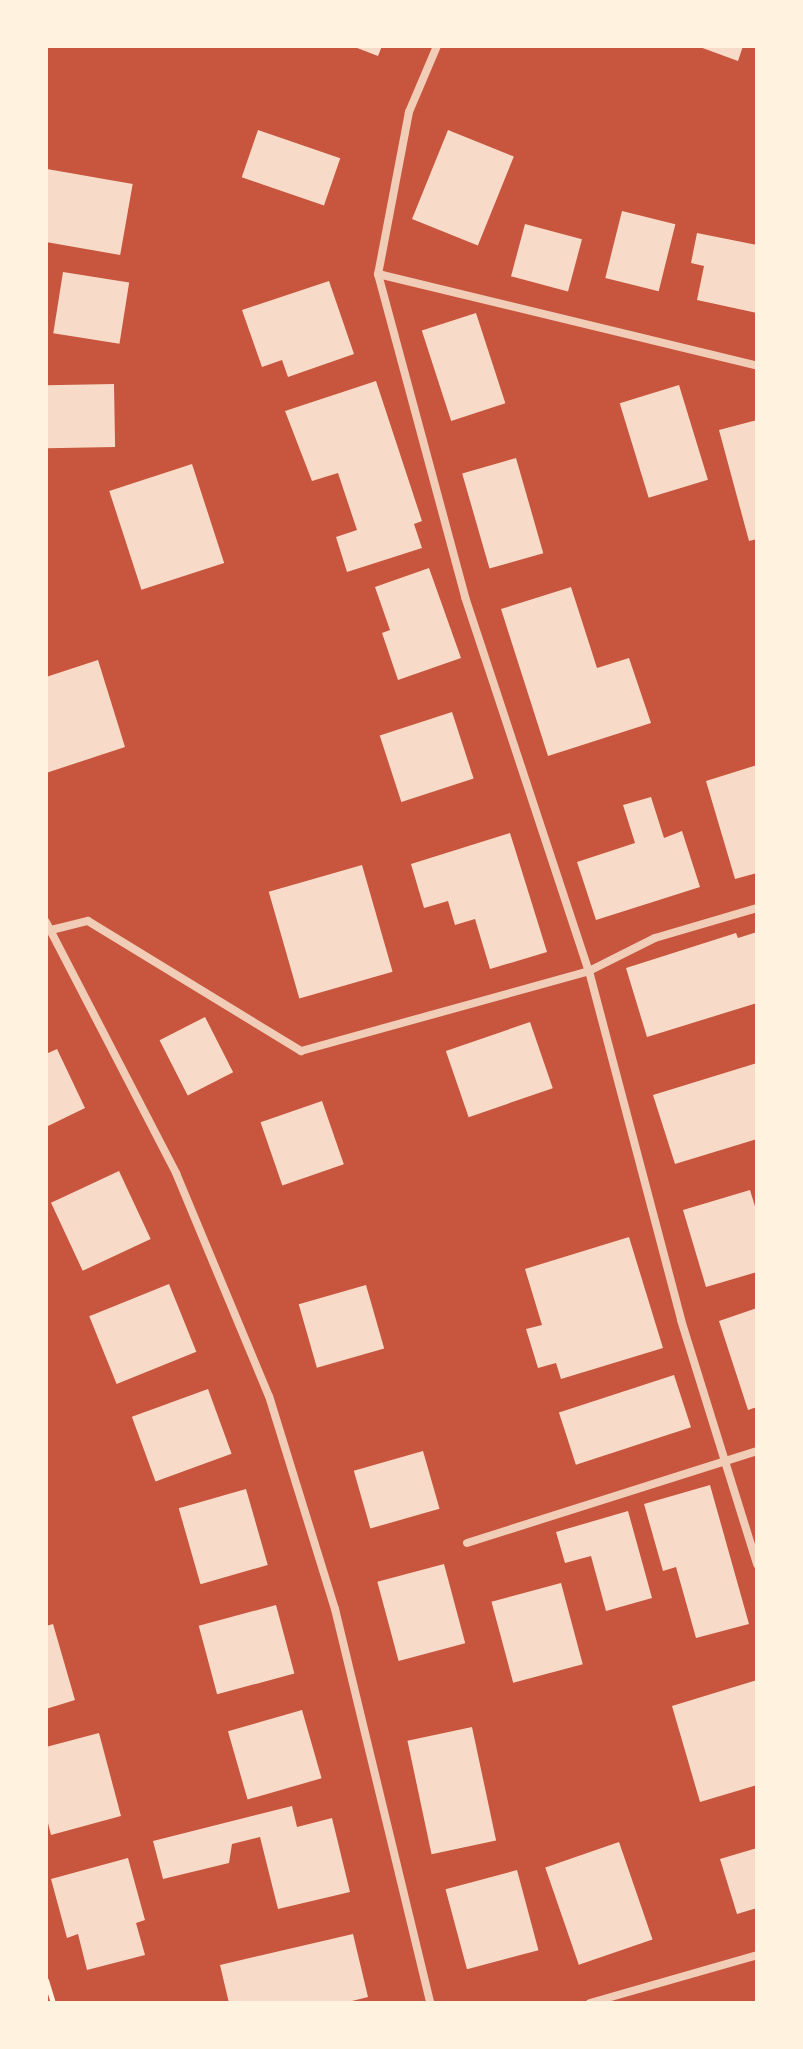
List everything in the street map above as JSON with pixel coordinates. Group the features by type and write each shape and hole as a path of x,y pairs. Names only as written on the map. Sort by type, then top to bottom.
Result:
{"street":[{"path":"437,46 409,112 378,274 465,597 589,971 723,1461 757,1564"},
{"path":"378,274 757,366"},
{"path":"430,2003 335,1609 269,1396 176,1173 49,926 88,921 301,1051 589,971 655,938 757,908"},
{"path":"467,1543 757,1451"},
{"path":"590,2003 757,1955"}],"path":[{"path":"46,1980 53,2003"}],"building":[{"path":"352,46 382,46 378,56"},
{"path":"697,46 743,46 738,61"},
{"path":"258,130 340,158 324,206 242,177"},
{"path":"448,130 514,157 478,246 412,219"},
{"path":"47,169 133,184 120,255 46,242"},
{"path":"622,211 675,224 659,291 605,278"},
{"path":"525,224 582,239 568,291 511,276"},
{"path":"697,233 757,245 757,313 697,300 704,266 691,263"},
{"path":"63,272 129,282 119,344 53,333"},
{"path":"329,281 354,354 288,377 282,360 262,367 242,310"},
{"path":"476,313 505,403 451,421 422,331"},
{"path":"376,381 422,521 414,524 422,548 347,572 336,537 357,530 338,473 312,481 285,411"},
{"path":"114,384 115,447 47,448 46,385"},
{"path":"679,385 708,480 649,498 620,403"},
{"path":"757,420 757,539 749,541 719,430"},
{"path":"516,458 543,553 489,569 462,473"},
{"path":"192,464 224,563 141,590 109,491"},
{"path":"429,568 461,658 398,680 382,633 390,630 375,587"},
{"path":"571,587 597,668 629,658 651,723 548,756 501,609"},
{"path":"98,660 125,747 46,773 46,677"},
{"path":"452,712 474,779 401,802 380,735"},
{"path":"757,765 757,873 735,879 706,781"},
{"path":"651,797 664,838 682,831 700,887 596,920 577,862 635,843 623,805"},
{"path":"510,833 547,952 490,969 475,919 455,925 448,901 424,908 411,864"},
{"path":"362,865 393,972 299,998 269,892"},
{"path":"757,932 757,1003 647,1037 626,968 736,933 738,938"},
{"path":"205,1017 233,1072 188,1095 160,1040"},
{"path":"530,1022 553,1088 469,1117 446,1051"},
{"path":"57,1049 85,1108 46,1127 46,1054"},
{"path":"757,1063 757,1139 675,1164 653,1095"},
{"path":"322,1101 344,1164 282,1186 261,1122"},
{"path":"119,1171 151,1239 83,1271 51,1203"},
{"path":"750,1190 757,1213 757,1272 706,1287 683,1210"},
{"path":"629,1237 663,1348 561,1379 556,1363 538,1368 526,1329 542,1325 525,1269"},
{"path":"169,1284 196,1352 117,1384 89,1316"},
{"path":"366,1285 384,1348 317,1368 299,1304"},
{"path":"757,1308 757,1407 748,1410 719,1321"},
{"path":"674,1375 691,1427 576,1465 559,1412"},
{"path":"208,1389 232,1454 155,1482 132,1417"},
{"path":"423,1451 440,1509 370,1529 354,1471"},
{"path":"710,1485 749,1624 696,1638 676,1567 663,1571 644,1504"},
{"path":"246,1489 268,1565 200,1584 179,1508"},
{"path":"628,1511 652,1598 606,1611 591,1556 565,1563 556,1532"},
{"path":"444,1564 465,1643 399,1661 377,1582"},
{"path":"561,1583 583,1664 513,1683 491,1602"},
{"path":"276,1605 294,1674 217,1694 199,1626"},
{"path":"53,1624 75,1700 46,1709 46,1626"},
{"path":"757,1680 757,1785 700,1802 672,1706"},
{"path":"302,1710 322,1778 248,1799 228,1731"},
{"path":"472,1727 496,1840 432,1854 407,1741"},
{"path":"99,1733 121,1816 51,1835 46,1815 46,1747"},
{"path":"292,1806 297,1827 332,1818 350,1892 278,1909 260,1837 232,1844 229,1863 163,1879 153,1841"},
{"path":"619,1842 653,1939 579,1965 545,1867"},
{"path":"757,1848 757,1908 737,1914 720,1859"},
{"path":"128,1858 145,1920 136,1923 145,1955 87,1970 78,1934 67,1938 51,1879"},
{"path":"517,1870 538,1950 467,1969 446,1889"},
{"path":"353,1934 368,1997 344,2003 229,2003 220,1965"}]}
